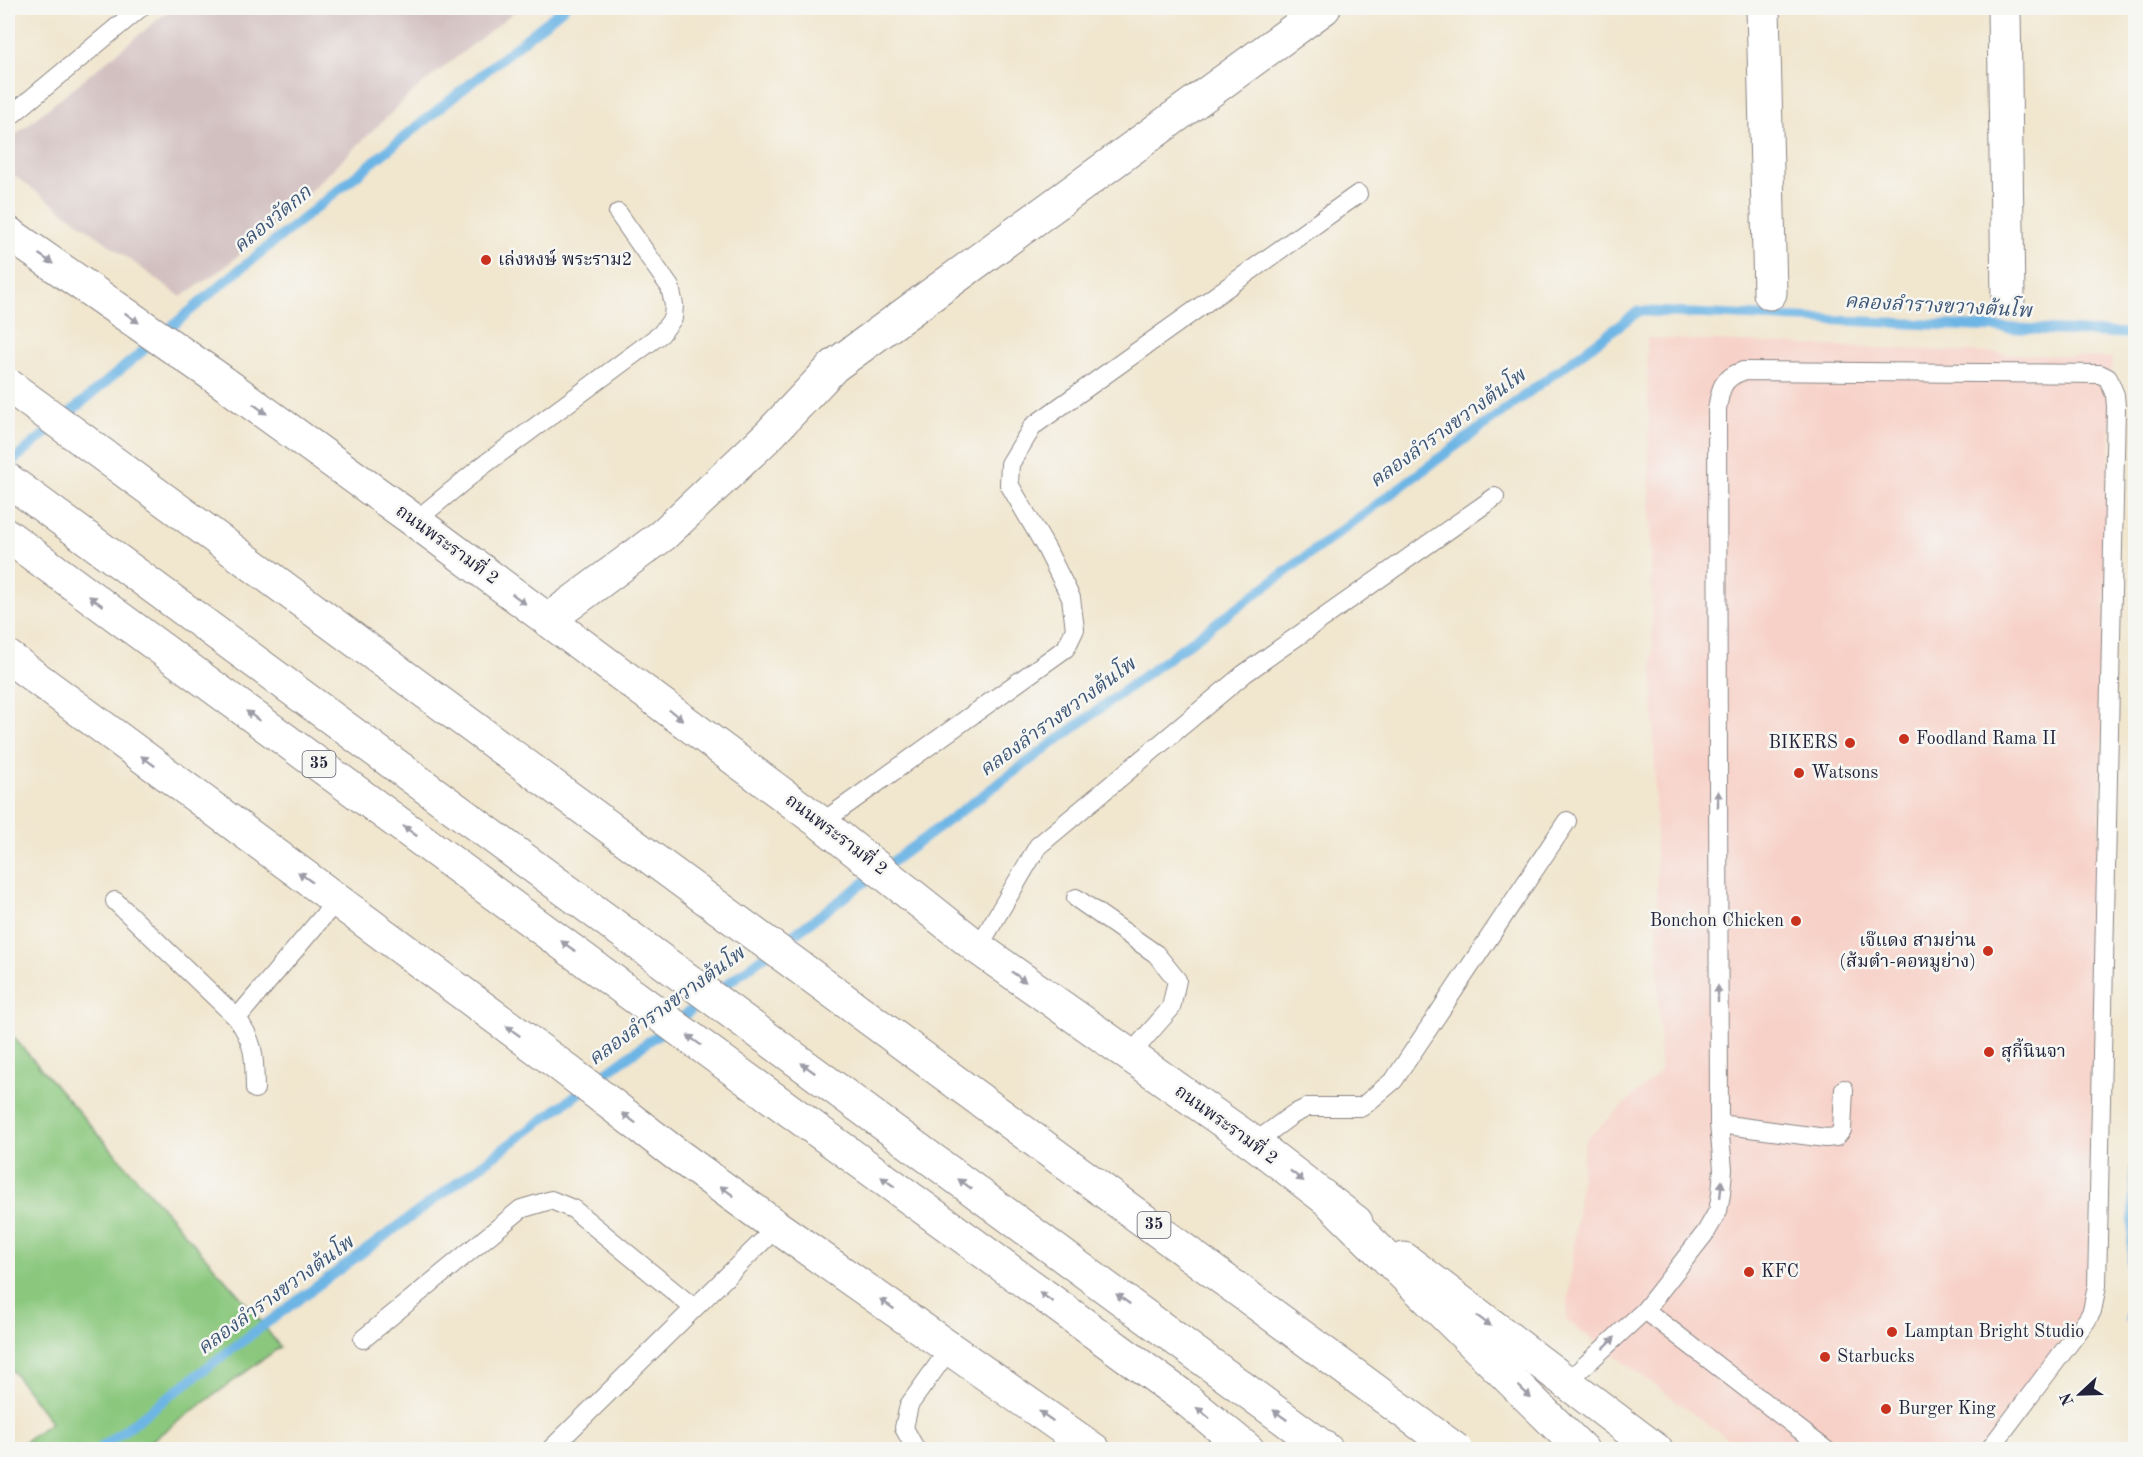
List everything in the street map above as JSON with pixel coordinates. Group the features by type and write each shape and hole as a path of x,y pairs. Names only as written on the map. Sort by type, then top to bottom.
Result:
{"main road":[{"path":"548,620 663,536 769,435 834,366 1324,8"},
{"path":"1763,8 1770,293"},
{"path":"2004,8 2008,300"},
{"name":"ถนนพระรามที่ 2","path":"8,233 213,375 415,521 821,823 978,948 1254,1143 1566,1383 1656,1449"},
{"name":"35","path":"8,375 133,467 448,711 692,891 847,1000 1462,1449"},
{"path":"8,385 1456,1449"},
{"path":"8,480 1327,1449"},
{"name":"35","path":"15,542 1182,1396 1248,1449"},
{"path":"8,657 560,1065 676,1154 1094,1449"},
{"path":"1333,1205 1582,1449"}],"lane":[{"path":"8,118 140,8"},
{"path":"821,823 1066,648 1075,629 1071,598 1046,548 1009,484 1010,464 1033,426 1358,194"},
{"path":"415,521 481,467 661,334 673,318 674,305 670,287 618,213"},
{"path":"1566,1383 1644,1310 1706,1232 1718,1211 1724,1169 1719,1124 1717,410 1724,382 1731,375 1743,371 2100,374 2108,378 2115,395 2116,407 2097,1286 2092,1311 2087,1320 1989,1449"},
{"path":"978,948 1038,846 1244,674 1495,496"},
{"path":"1254,1143 1292,1114 1308,1107 1362,1107 1394,1080 1567,821"},
{"path":"1076,898 1156,954 1177,980 1171,1008 1129,1056"},
{"path":"237,1018 337,900"},
{"path":"115,901 237,1018 248,1033 254,1047 255,1089"},
{"path":"1719,1124 1826,1138 1836,1137 1842,1131 1844,1089"},
{"path":"363,1339 521,1209 551,1200 573,1209 694,1308"},
{"path":"550,1449 777,1227"},
{"path":"1644,1310 1826,1449"},
{"path":"916,1449 904,1428 909,1405 950,1348"}],"shaded area":[{"path":"172,8 519,8 415,90 285,215 225,267 181,297 8,171 8,141"},
{"path":"1647,338 2112,358 2087,1306 1982,1450 1741,1449 1566,1320 1585,1140 1660,1072"}],"green space":[{"path":"8,1031 252,1310 280,1347 140,1449 15,1449 51,1422 8,1365"}],"waterway":[{"name":"คลองวัดกก","path":"8,465 223,283 564,8"},
{"name":"คลองลำรางขวางต้นโพ","path":"98,1450 1639,311 2136,334"},
{"path":"2130,1318 2136,1136"}],"place":[{"name":"เล่งหงษ์ พระราม2","path":"486,260"},
{"name":"Foodland Rama II","path":"1904,739"},
{"name":"BIKERS","path":"1850,743"},
{"name":"Watsons","path":"1799,773"},
{"name":"Bonchon Chicken","path":"1796,921"},
{"name":"เจ๊แดง สามย่าน (ส้มตำ-คอหมูย่าง)","path":"1988,951"},
{"name":"สุกี้นินจา","path":"1989,1052"},
{"name":"KFC","path":"1749,1272"},
{"name":"Lamptan Bright Studio","path":"1892,1332"},
{"name":"Starbucks","path":"1825,1357"},
{"name":"Burger King","path":"1886,1409"}]}
